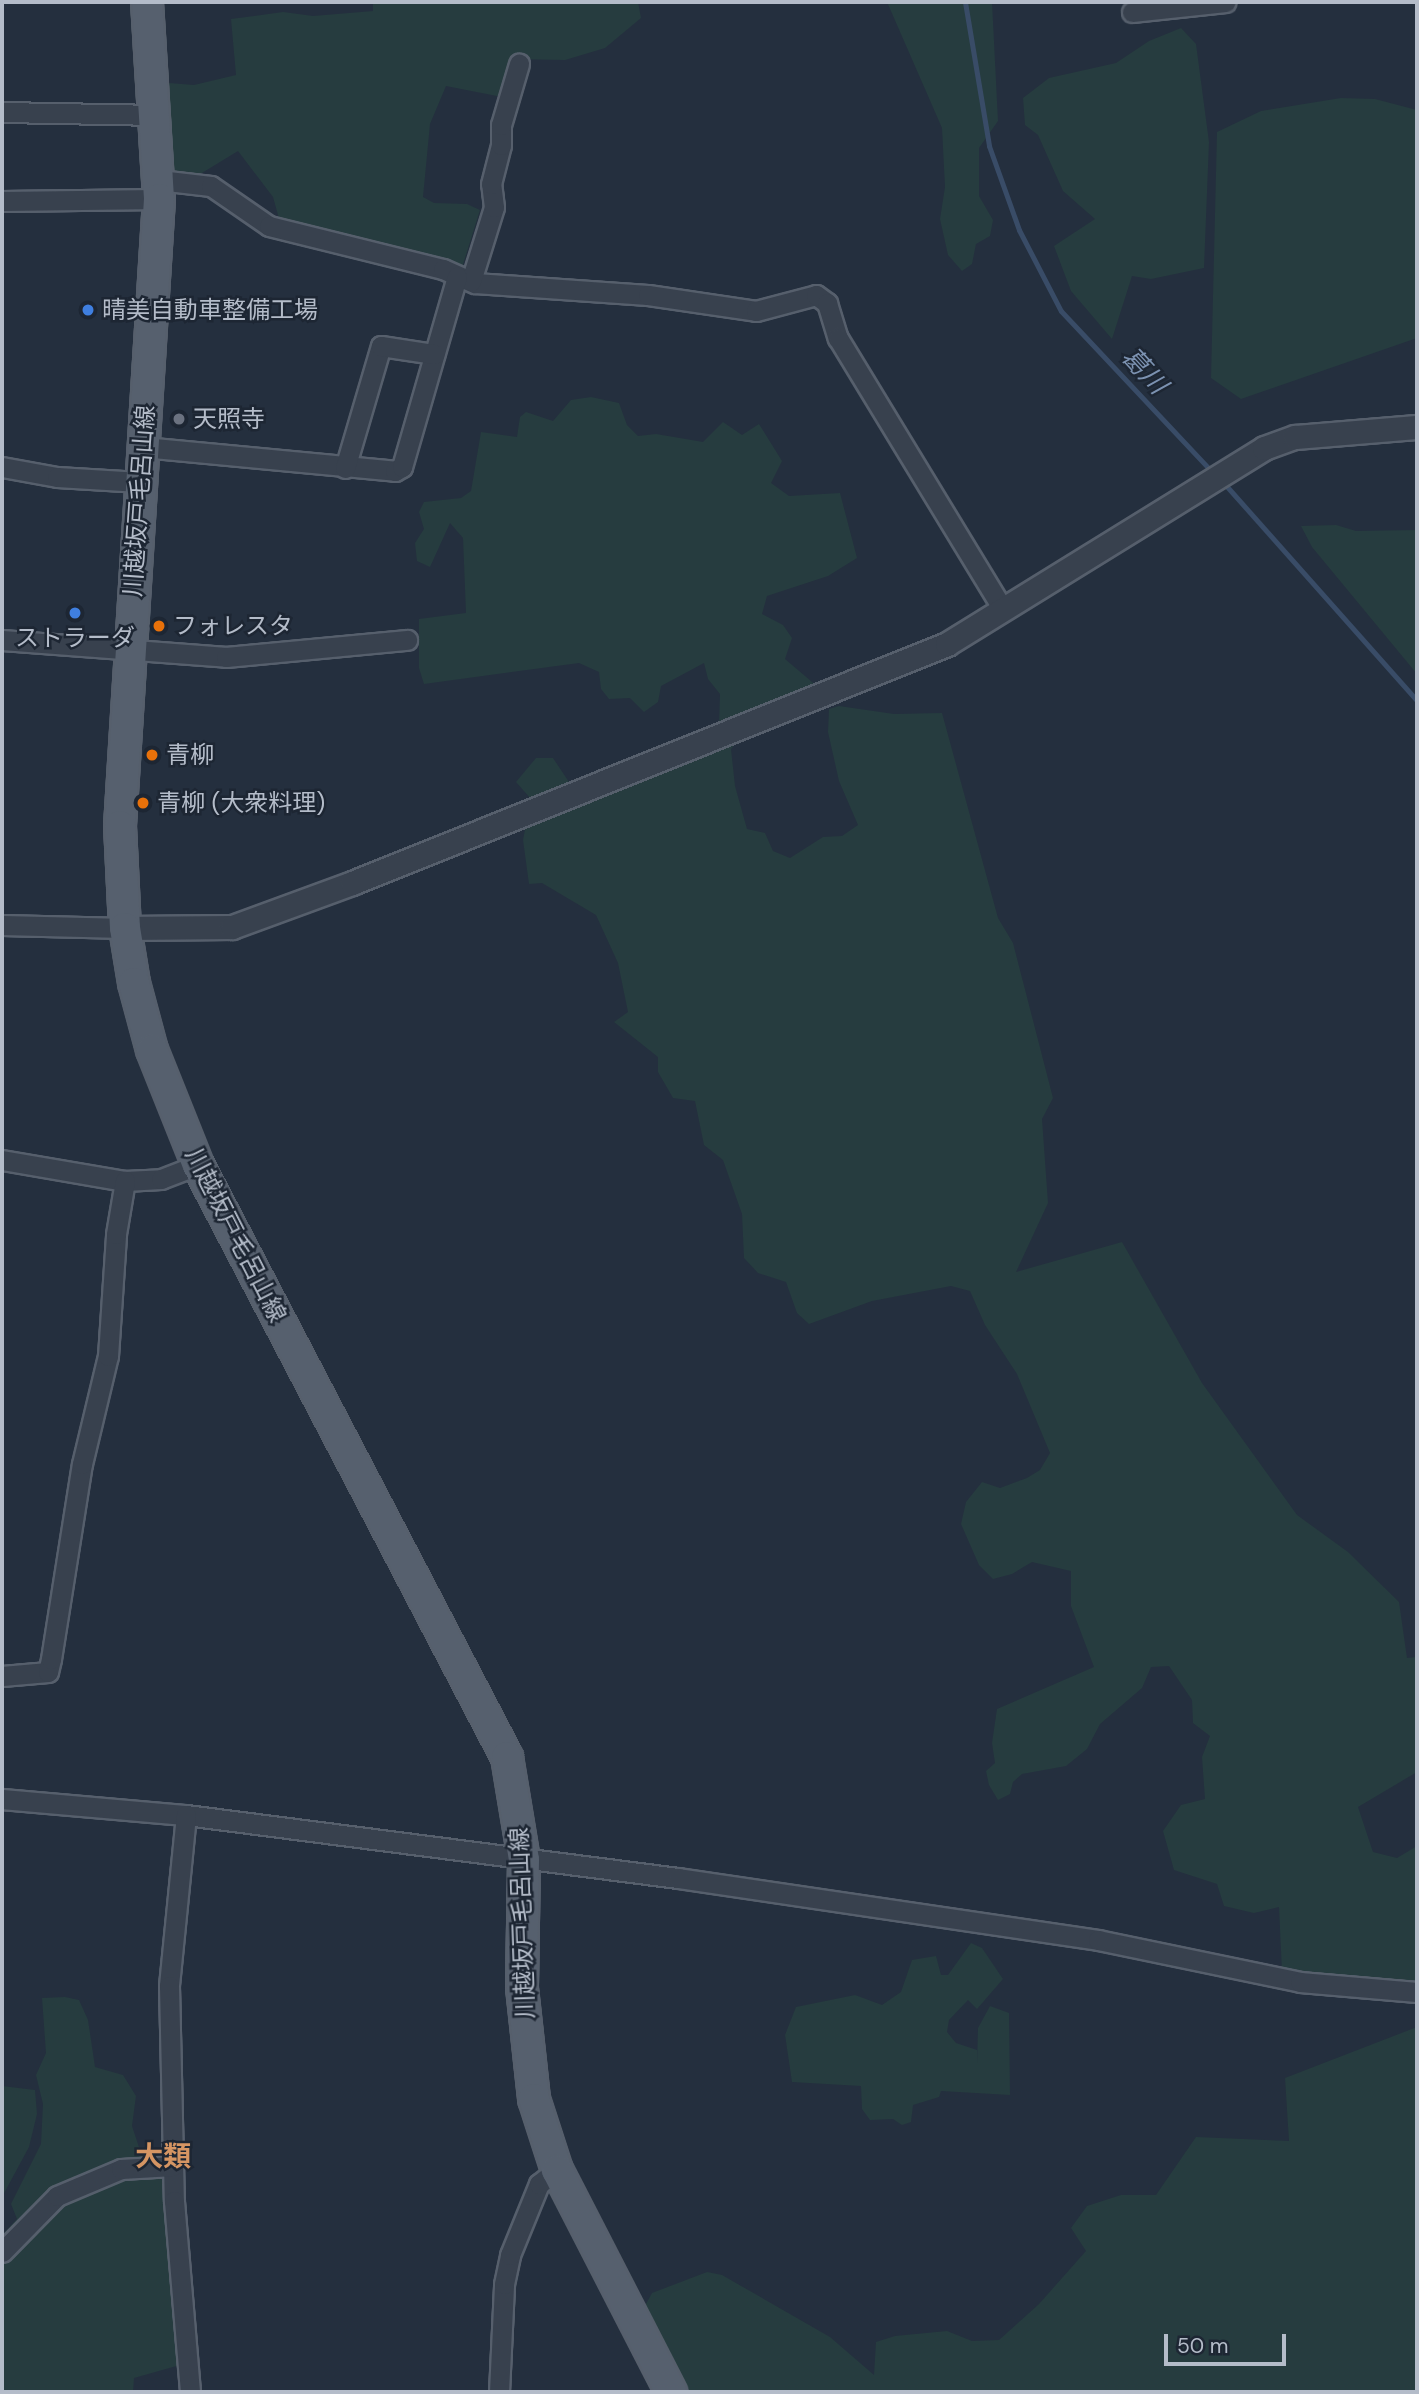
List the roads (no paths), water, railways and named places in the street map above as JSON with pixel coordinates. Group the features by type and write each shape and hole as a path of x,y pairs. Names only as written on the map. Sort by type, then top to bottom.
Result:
{"main road":[{"name":"川越坂戸毛呂山線","path":"146,2 156,115 159,189 120,826 125,928 152,1050 198,1165 500,1741 517,1799 524,1860 526,2043 534,2099 557,2169 671,2392"}],"street":[{"path":"1132,12 1225,2"},
{"path":"143,447 345,468 395,471 402,467 434,354 494,207 491,184 501,145 500,125 519,64"},
{"path":"2,112 156,115"},
{"path":"2,201 211,186 269,226 443,269 464,279 648,295 756,311 816,295 827,303 838,338 1002,608"},
{"path":"345,468 381,346 434,354"},
{"path":"2,925 125,928 232,926 352,883 947,644 1233,466 1295,437 1417,426"},
{"path":"2,467 57,477 140,482"},
{"path":"2,640 129,652 245,656 407,640"},
{"path":"2,1160 125,1181 161,1179 198,1165"},
{"path":"2,1676 48,1672 82,1464 108,1356 116,1234 125,1181"},
{"path":"2,1799 186,1815 524,1860 1098,1940 1300,1982 1417,1992"},
{"path":"186,1815 169,1986 173,2166 191,2392"},
{"path":"2,2252 57,2196 121,2169 173,2166"},
{"path":"499,2392 504,2284 510,2255 539,2185 557,2169"}],"waterway":[{"name":"葛川","path":"965,2 989,146 1019,230 1061,311 1212,472"},
{"name":"葛川","path":"1222,481 1417,701"}],"place":[{"name":"晴美自動車整備工場","path":"88,310"},
{"name":"天照寺","path":"179,419"},
{"name":"ストラーダ","path":"75,613"},
{"name":"フォレスタ","path":"159,626"},
{"name":"青柳","path":"152,755"},
{"name":"青柳 (大衆料理)","path":"143,803"}],"district":[{"name":"大類","path":"163,2157"}]}
